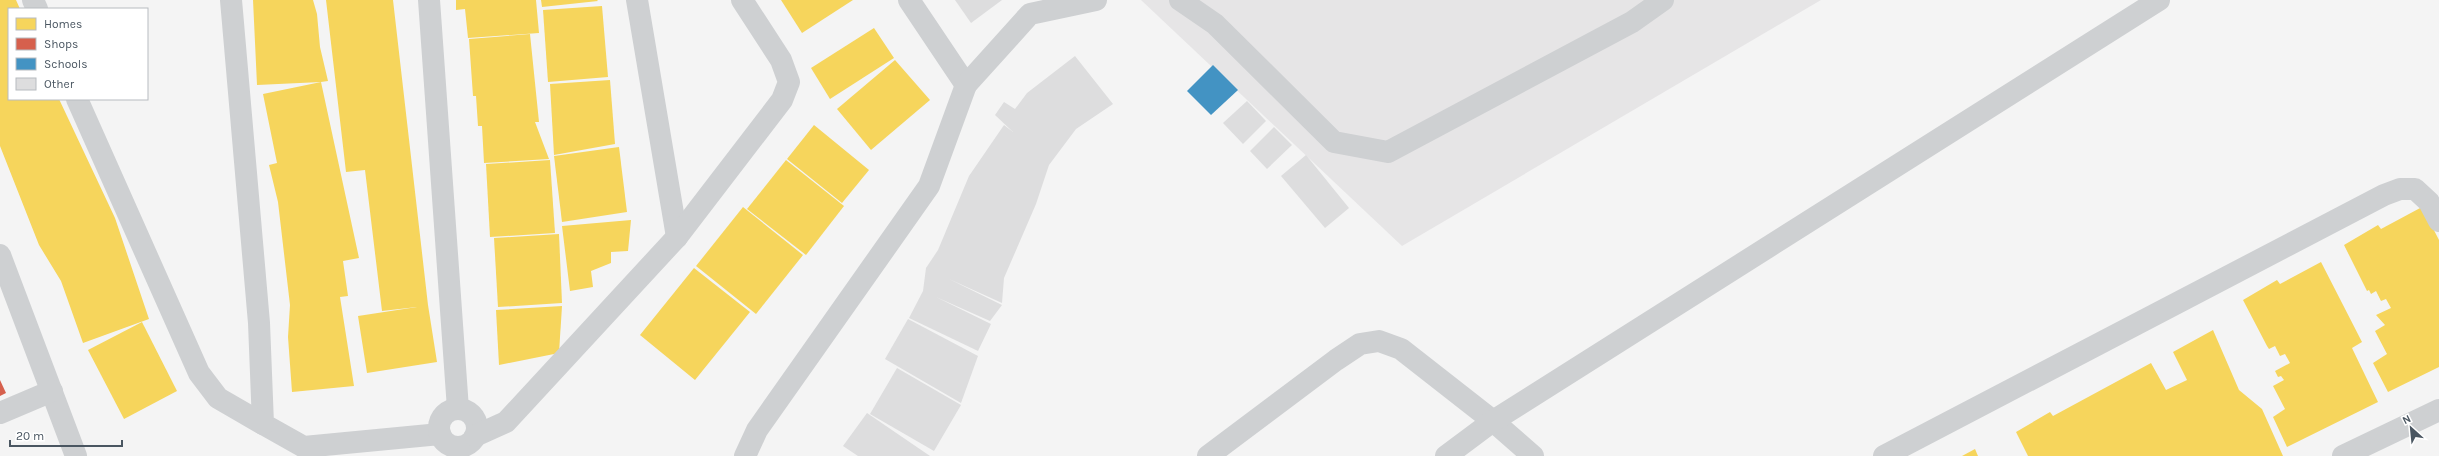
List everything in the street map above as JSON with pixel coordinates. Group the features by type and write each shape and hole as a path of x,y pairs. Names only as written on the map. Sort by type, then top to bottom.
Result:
{"street":[{"path":"231,0 259,323 262,424"},
{"path":"430,0 458,409"},
{"path":"637,0 677,237"},
{"path":"77,100 199,373 218,398 304,447 458,443 506,422 677,237 782,100 788,82 782,60 742,0"},
{"path":"909,0 966,85"},
{"path":"745,456 757,430 929,186 966,85 1030,14 1096,0"},
{"path":"1180,0 1215,24 1334,142 1388,152 1632,22 1663,0"},
{"path":"1446,456 1493,421 2159,0"},
{"path":"1884,456 2384,195 2400,190 2415,189 2429,202 2439,221"},
{"path":"0,254 76,456"},
{"path":"1208,456 1336,360 1360,344 1379,340 1401,349 1493,421 1533,456"},
{"path":"0,412 52,391"},
{"path":"458,409 469,412 476,420 458,443 440,428 443,417 452,410 458,409"},
{"path":"2343,456 2439,410"}],"shaded area":[{"path":"1141,0 1821,0 1402,246"}],"building: Homes":[{"path":"0,0 16,0 20,8 8,8 8,100 59,100 115,218 149,319 83,343 61,281 39,245 0,146"},
{"path":"253,0 313,0 317,14 320,47 328,81 257,85"},
{"path":"326,0 393,0 428,305 437,362 367,373 358,316 417,307 382,311 365,170 346,172"},
{"path":"456,0 536,0 539,33 468,38 465,9 456,10"},
{"path":"541,0 597,0 598,1 542,7"},
{"path":"781,0 853,0 802,33"},
{"path":"602,6 608,77 548,82 543,10"},
{"path":"874,28 894,58 830,99 811,68"},
{"path":"530,34 539,122 535,122 549,159 484,163 482,126 478,126 476,96 473,96 469,39"},
{"path":"895,60 930,100 871,150 837,109"},
{"path":"610,80 615,144 554,155 550,84"},
{"path":"321,82 359,258 343,261 348,296 340,297 354,386 292,392 288,337 290,305 278,202 269,165 277,163 263,94"},
{"path":"814,125 869,170 842,203 787,159"},
{"path":"619,147 627,212 562,222 554,156"},
{"path":"550,160 555,233 490,237 486,164"},
{"path":"786,160 844,206 806,255 747,209"},
{"path":"743,207 803,255 756,314 696,266"},
{"path":"2422,207 2439,240 2439,367 2388,392 2373,363 2387,354 2375,331 2385,325 2376,315 2391,308 2386,299 2381,301 2376,291 2371,294 2369,290 2367,291 2344,245 2378,225 2381,229"},
{"path":"631,220 628,251 611,252 611,263 591,271 593,287 570,291 562,226"},
{"path":"559,234 562,303 498,307 494,238"},
{"path":"2321,262 2362,342 2352,348 2378,402 2287,447 2273,417 2285,409 2273,386 2284,380 2281,376 2278,377 2275,371 2290,363 2285,354 2280,356 2275,346 2269,349 2243,300 2277,280 2280,284"},
{"path":"694,268 750,312 695,380 640,335"},
{"path":"562,306 559,353 499,365 496,310"},
{"path":"142,322 177,391 124,419 88,350"},
{"path":"2213,330 2239,390 2262,409 2283,456 2028,456 2016,432 2050,412 2053,416 2151,363 2166,390 2187,380 2173,352"},
{"path":"1975,449 1978,456 1962,456"}],"building: Shops":[{"path":"0,380 6,393 0,396"}],"building: Schools":[{"path":"1213,65 1238,90 1211,115 1187,91"}],"building: Other":[{"path":"955,0 1002,0 971,23"},
{"path":"1075,56 1113,104 1076,129 1049,165 1036,204 1004,278 1002,303 949,279 1002,305 990,321 936,297 991,324 978,351 909,318 923,291 926,268 938,250 969,176 1004,125 1013,132 995,115 1004,102 1015,109 1027,93"},
{"path":"1247,101 1266,121 1243,144 1223,123"},
{"path":"1274,127 1292,145 1267,169 1250,151"},
{"path":"1306,155 1349,208 1325,228 1281,176"},
{"path":"908,319 978,356 961,403 885,359"},
{"path":"897,368 961,405 934,451 870,414"},
{"path":"867,413 930,456 858,456 843,446"}]}
